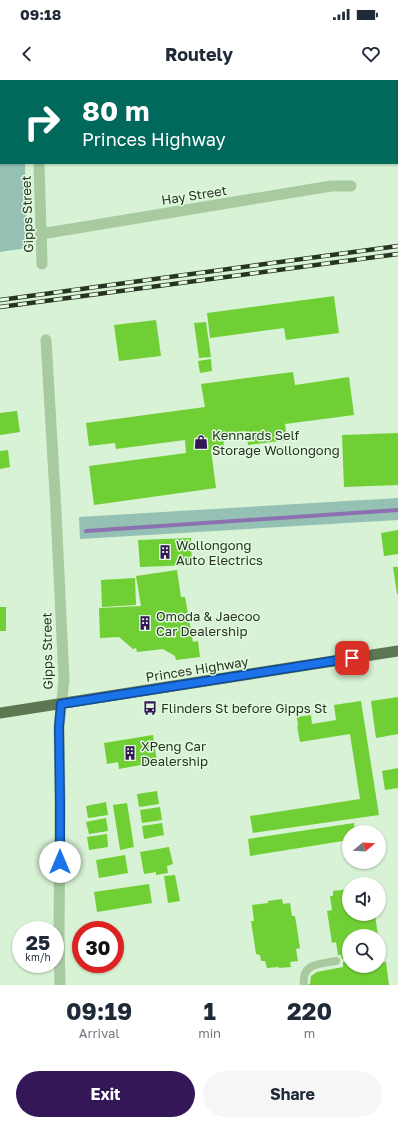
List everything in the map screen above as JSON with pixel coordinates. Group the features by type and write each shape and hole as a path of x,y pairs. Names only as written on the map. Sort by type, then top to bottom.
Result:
{"main road":[{"name":"Princes Highway","path":"0,713 398,651"}],"street":[{"name":"Gipps Street","path":"39,164 42,264"},
{"name":"Hay Street","path":"41,234 331,186 351,186"},
{"name":"Gipps Street","path":"46,340 57,525 64,680 59,727 60,985"}],"lane":[{"path":"304,985 303,977 310,967 336,961"}],"shaded area":[{"path":"0,164 25,164 27,248 0,252"},
{"path":"398,498 398,520 80,539 79,517"}],"building":[{"path":"334,296 339,333 286,340 284,328 210,338 207,313"},
{"path":"156,320 161,356 119,361 114,325"},
{"path":"206,322 211,357 199,358 194,323"},
{"path":"211,359 212,371 200,373 198,361"},
{"path":"293,372 295,385 349,377 354,415 285,424 287,440 248,445 246,431 223,434 224,448 211,450 216,488 94,505 89,466 186,453 185,440 116,449 115,443 89,446 86,423 205,407 201,384"},
{"path":"17,411 20,432 0,435 0,413"},
{"path":"398,433 398,485 344,487 342,435"},
{"path":"8,450 10,467 0,469 0,451"},
{"path":"398,530 398,554 384,556 381,533"},
{"name":"Wollongong Auto Electrics","path":"191,538 192,565 140,567 138,540"},
{"path":"393,567 398,567 398,594 397,594"},
{"name":"Omoda & Jaecoo Car Dealership","path":"177,570 181,597 185,597 193,642 198,641 200,657 176,660 175,656 163,649 137,652 136,648 133,649 119,637 100,638 99,608 141,606 136,576"},
{"path":"135,578 136,605 102,607 101,580"},
{"path":"0,607 6,607 6,631 0,631"},
{"path":"398,697 398,734 376,738 371,701"},
{"path":"361,701 379,815 253,833 250,816 360,799 350,734 300,742 297,717 311,715 312,724 336,720 334,705"},
{"name":"XPeng Car Dealership","path":"153,735 157,762 119,769 118,762 107,764 104,743"},
{"path":"398,768 398,788 385,790 382,771"},
{"path":"157,791 159,804 139,807 137,794"},
{"path":"106,802 108,815 88,818 86,806"},
{"path":"127,803 134,847 120,850 113,805"},
{"path":"160,807 162,820 142,823 140,810"},
{"path":"106,818 108,831 89,834 86,822"},
{"path":"162,823 164,835 144,839 142,826"},
{"path":"354,823 354,825 342,825 342,841 250,856 248,839"},
{"path":"107,834 108,847 89,850 87,837"},
{"path":"169,847 173,864 167,866 168,873 156,875 156,872 144,874 140,852"},
{"path":"125,855 128,873 99,878 96,860"},
{"path":"175,875 180,901 168,903 164,876"},
{"path":"149,884 152,903 97,912 94,892"},
{"path":"342,890 342,921 376,921 377,929 342,929 342,959 341,955 338,955 336,942 332,943 327,911 332,910 330,896 333,896 333,891"},
{"path":"282,899 283,904 290,903 292,916 295,916 300,948 296,949 298,961 290,962 291,967 267,968 265,961 261,961 260,955 256,954 251,921 254,921 252,905"},
{"path":"386,962 389,985 307,985 310,984 311,976 317,972 342,967 342,973 386,973"}],"waterway":[{"path":"86,531 398,510"}],"railway":[{"path":"0,300 398,246"},
{"path":"0,307 398,254"}],"place":[{"name":"Kennards Self Storage Wollongong","path":"201,442"},
{"name":"Wollongong Auto Electrics","path":"165,552"},
{"name":"Omoda & Jaecoo Car Dealership","path":"145,623"},
{"name":"Flinders St before Gipps St","path":"150,708"},
{"name":"XPeng Car Dealership","path":"130,753"}],"route":[{"path":"60,862 59,727 61,704 352,658"}]}
